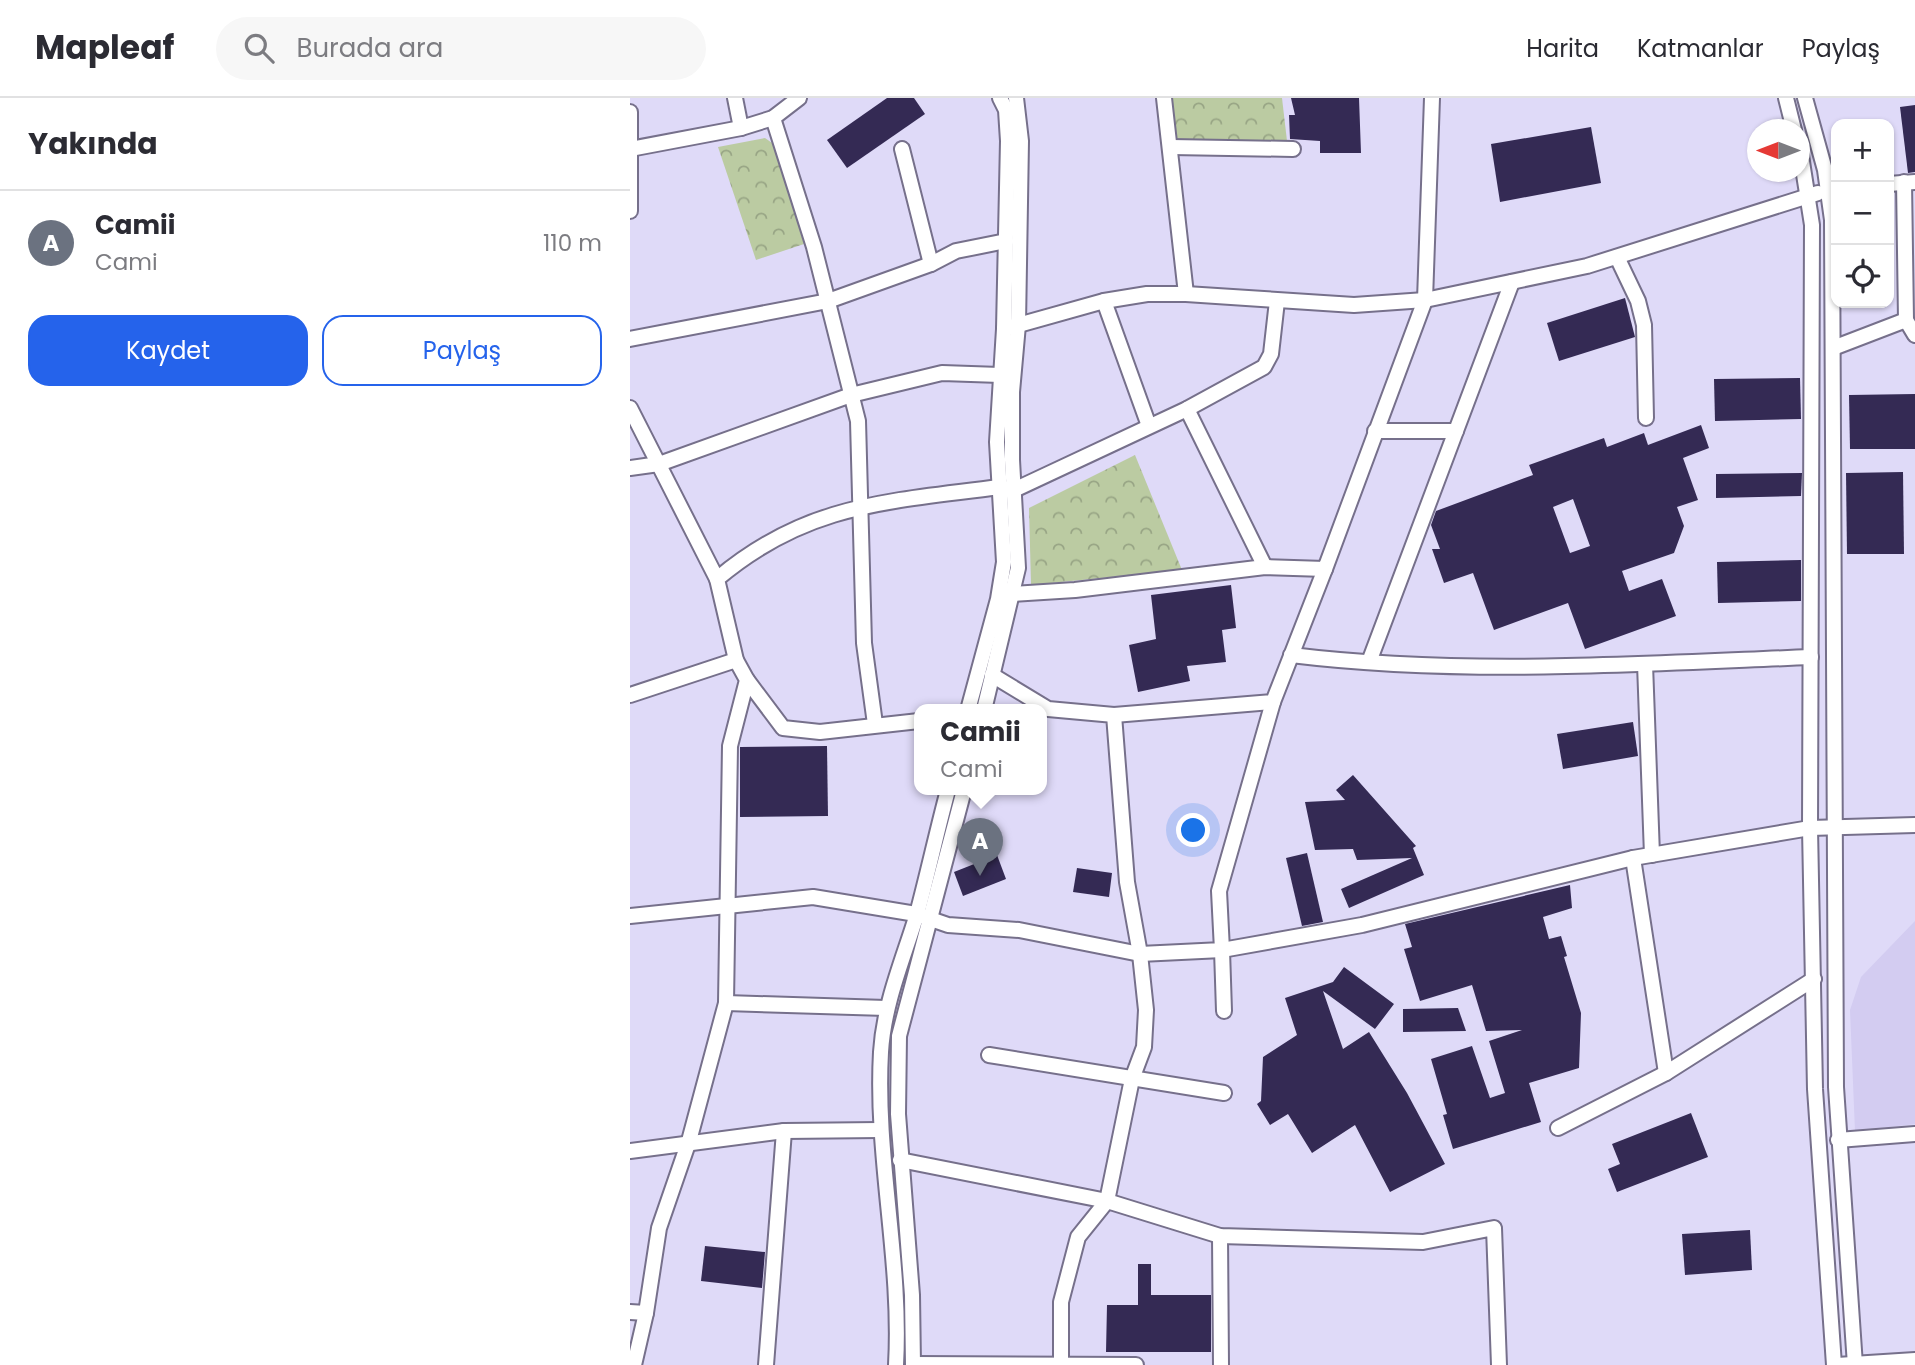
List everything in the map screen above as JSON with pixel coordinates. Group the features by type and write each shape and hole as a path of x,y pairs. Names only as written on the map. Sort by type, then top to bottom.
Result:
{"street":[{"path":"735,98 741,128"},
{"path":"631,149 741,128 773,118 799,98"},
{"path":"970,704 1002,574 1012,391 1006,241 1009,141 1006,110 1000,98"},
{"path":"985,704 1013,594 1018,543 1006,489 1000,375 1011,327 1021,141 1016,98"},
{"path":"1164,98 1186,294"},
{"path":"1224,1011 1219,891 1273,702 1425,300 1432,98"},
{"path":"1786,98 1791,119"},
{"path":"1805,98 1831,184"},
{"path":"630,112 630,211"},
{"path":"773,118 828,302 858,421 863,505 864,643 875,724"},
{"path":"1171,147 1293,149"},
{"path":"902,149 931,264"},
{"path":"1806,182 1809,195 1811,828 1815,1089 1836,1365 1915,1360"},
{"path":"1910,182 1906,320 1915,335"},
{"path":"1011,327 1104,301 1147,294 1354,305 1425,300 1587,266 1809,195 1831,191"},
{"path":"630,339 828,302 931,264 956,251 1006,241"},
{"path":"1833,245 1833,829 1838,1140 1855,1364"},
{"path":"1617,257 1638,301 1644,325 1646,418"},
{"path":"1369,662 1512,282"},
{"path":"1104,301 1149,426"},
{"path":"717,579 744,556 791,528 863,505 1006,489 1187,409 1264,367 1271,354 1277,301"},
{"path":"1833,348 1906,320"},
{"path":"630,468 659,464 851,395 942,373 1000,375"},
{"path":"630,408 717,579 736,660 747,680 783,727 820,732 914,721"},
{"path":"1187,409 1265,566"},
{"path":"1375,431 1456,431"},
{"path":"1013,594 1075,590 1265,566 1325,569"},
{"path":"1291,654 1369,662 1551,667 1811,657"},
{"path":"630,695 736,660"},
{"path":"1645,664 1652,855"},
{"path":"992,675 1040,704"},
{"path":"634,1365 646,1313 659,1228 689,1141 726,1003 730,746 747,680"},
{"path":"1047,708 1114,715 1273,702"},
{"path":"1061,1365 1061,1302 1078,1237 1107,1201 1132,1079 1143,1047 1146,1010 1140,954 1127,882 1114,715"},
{"path":"896,1365 898,1329 880,1130 880,1082 886,1008 916,914 947,795"},
{"path":"963,795 932,920 907,997 899,1035 897,1075 900,1160 912,1295 913,1364 1136,1365"},
{"path":"630,916 813,897 916,914 948,925 1019,930 1140,954 1222,950 1362,925 1633,858 1811,828 1915,825"},
{"path":"1633,858 1666,1073"},
{"path":"1558,1128 1666,1073 1814,979"},
{"path":"726,1003 886,1008"},
{"path":"989,1055 1224,1093"},
{"path":"630,1150 784,1131 880,1130"},
{"path":"766,1365 784,1131"},
{"path":"1838,1140 1915,1134"},
{"path":"900,1160 1107,1201 1220,1236 1423,1242 1494,1228 1499,1365"},
{"path":"1220,1236 1221,1365"},
{"path":"630,1312 646,1313"}],"shaded area":[{"path":"1915,921 1915,1124 1855,1131 1850,1010 1861,977"}],"green space":[{"path":"1169,98 1282,98 1287,141 1180,141 1174,137"},
{"path":"765,138 775,145 804,244 756,260 718,147"},
{"path":"1135,455 1182,570 1031,585 1029,508"}],"building":[{"path":"887,98 914,98 925,114 847,168 827,140"},
{"path":"1291,98 1359,98 1361,153 1320,153 1320,141 1290,139 1289,115 1295,115"},
{"path":"1915,105 1915,172 1908,173 1900,107"},
{"path":"1591,127 1601,183 1500,202 1491,144"},
{"path":"1625,298 1635,337 1559,361 1547,323"},
{"path":"1800,378 1801,419 1715,421 1714,379"},
{"path":"1915,394 1915,449 1850,449 1849,395"},
{"path":"1701,425 1709,448 1683,458 1698,500 1677,507 1684,526 1674,553 1622,571 1629,591 1662,579 1676,616 1585,649 1568,603 1494,630 1473,573 1444,583 1432,549 1440,549 1431,525 1436,511 1533,475 1529,465 1604,438 1607,447 1644,433 1648,445","holes":["1573,499 1590,546 1570,553 1553,507"]},
{"path":"1903,472 1904,554 1847,554 1846,473"},
{"path":"1802,473 1801,496 1716,498 1716,474"},
{"path":"1801,560 1801,601 1718,603 1717,562"},
{"path":"1231,585 1236,628 1222,630 1226,662 1187,666 1190,681 1138,692 1129,645 1156,639 1151,595"},
{"path":"1633,722 1638,756 1563,769 1557,734"},
{"path":"827,746 828,816 740,817 740,747"},
{"path":"1353,775 1416,846 1413,848 1424,875 1349,908 1341,889 1412,858 1357,860 1353,849 1315,850 1305,802 1345,800 1336,790"},
{"path":"1307,853 1323,922 1302,926 1286,858"},
{"path":"997,855 1006,879 963,896 954,872"},
{"path":"1077,868 1112,873 1109,897 1073,892"},
{"path":"1570,885 1572,908 1543,917 1549,939 1561,936 1567,956 1564,957 1581,1013 1579,1068 1529,1083 1541,1122 1453,1149 1443,1115 1447,1114 1431,1059 1472,1046 1490,1098 1505,1093 1489,1041 1522,1030 1486,1031 1472,985 1420,1001 1404,949 1412,947 1405,924"},
{"path":"1344,967 1394,1004 1375,1029 1323,991 1343,1049 1369,1032 1407,1093 1445,1164 1390,1192 1355,1125 1312,1153 1288,1114 1270,1125 1257,1104 1261,1101 1263,1057 1297,1035 1285,998 1333,982"},
{"path":"1458,1008 1466,1031 1403,1032 1403,1009"},
{"path":"1691,1113 1708,1157 1617,1192 1608,1169 1620,1164 1612,1144"},
{"path":"1750,1230 1752,1270 1685,1275 1682,1234"},
{"path":"705,1246 765,1252 762,1288 701,1281"},
{"path":"1138,1264 1151,1264 1151,1295 1211,1295 1211,1352 1106,1352 1107,1305 1138,1305"}],"place":[{"name":"Camii","path":"980,876"}]}
